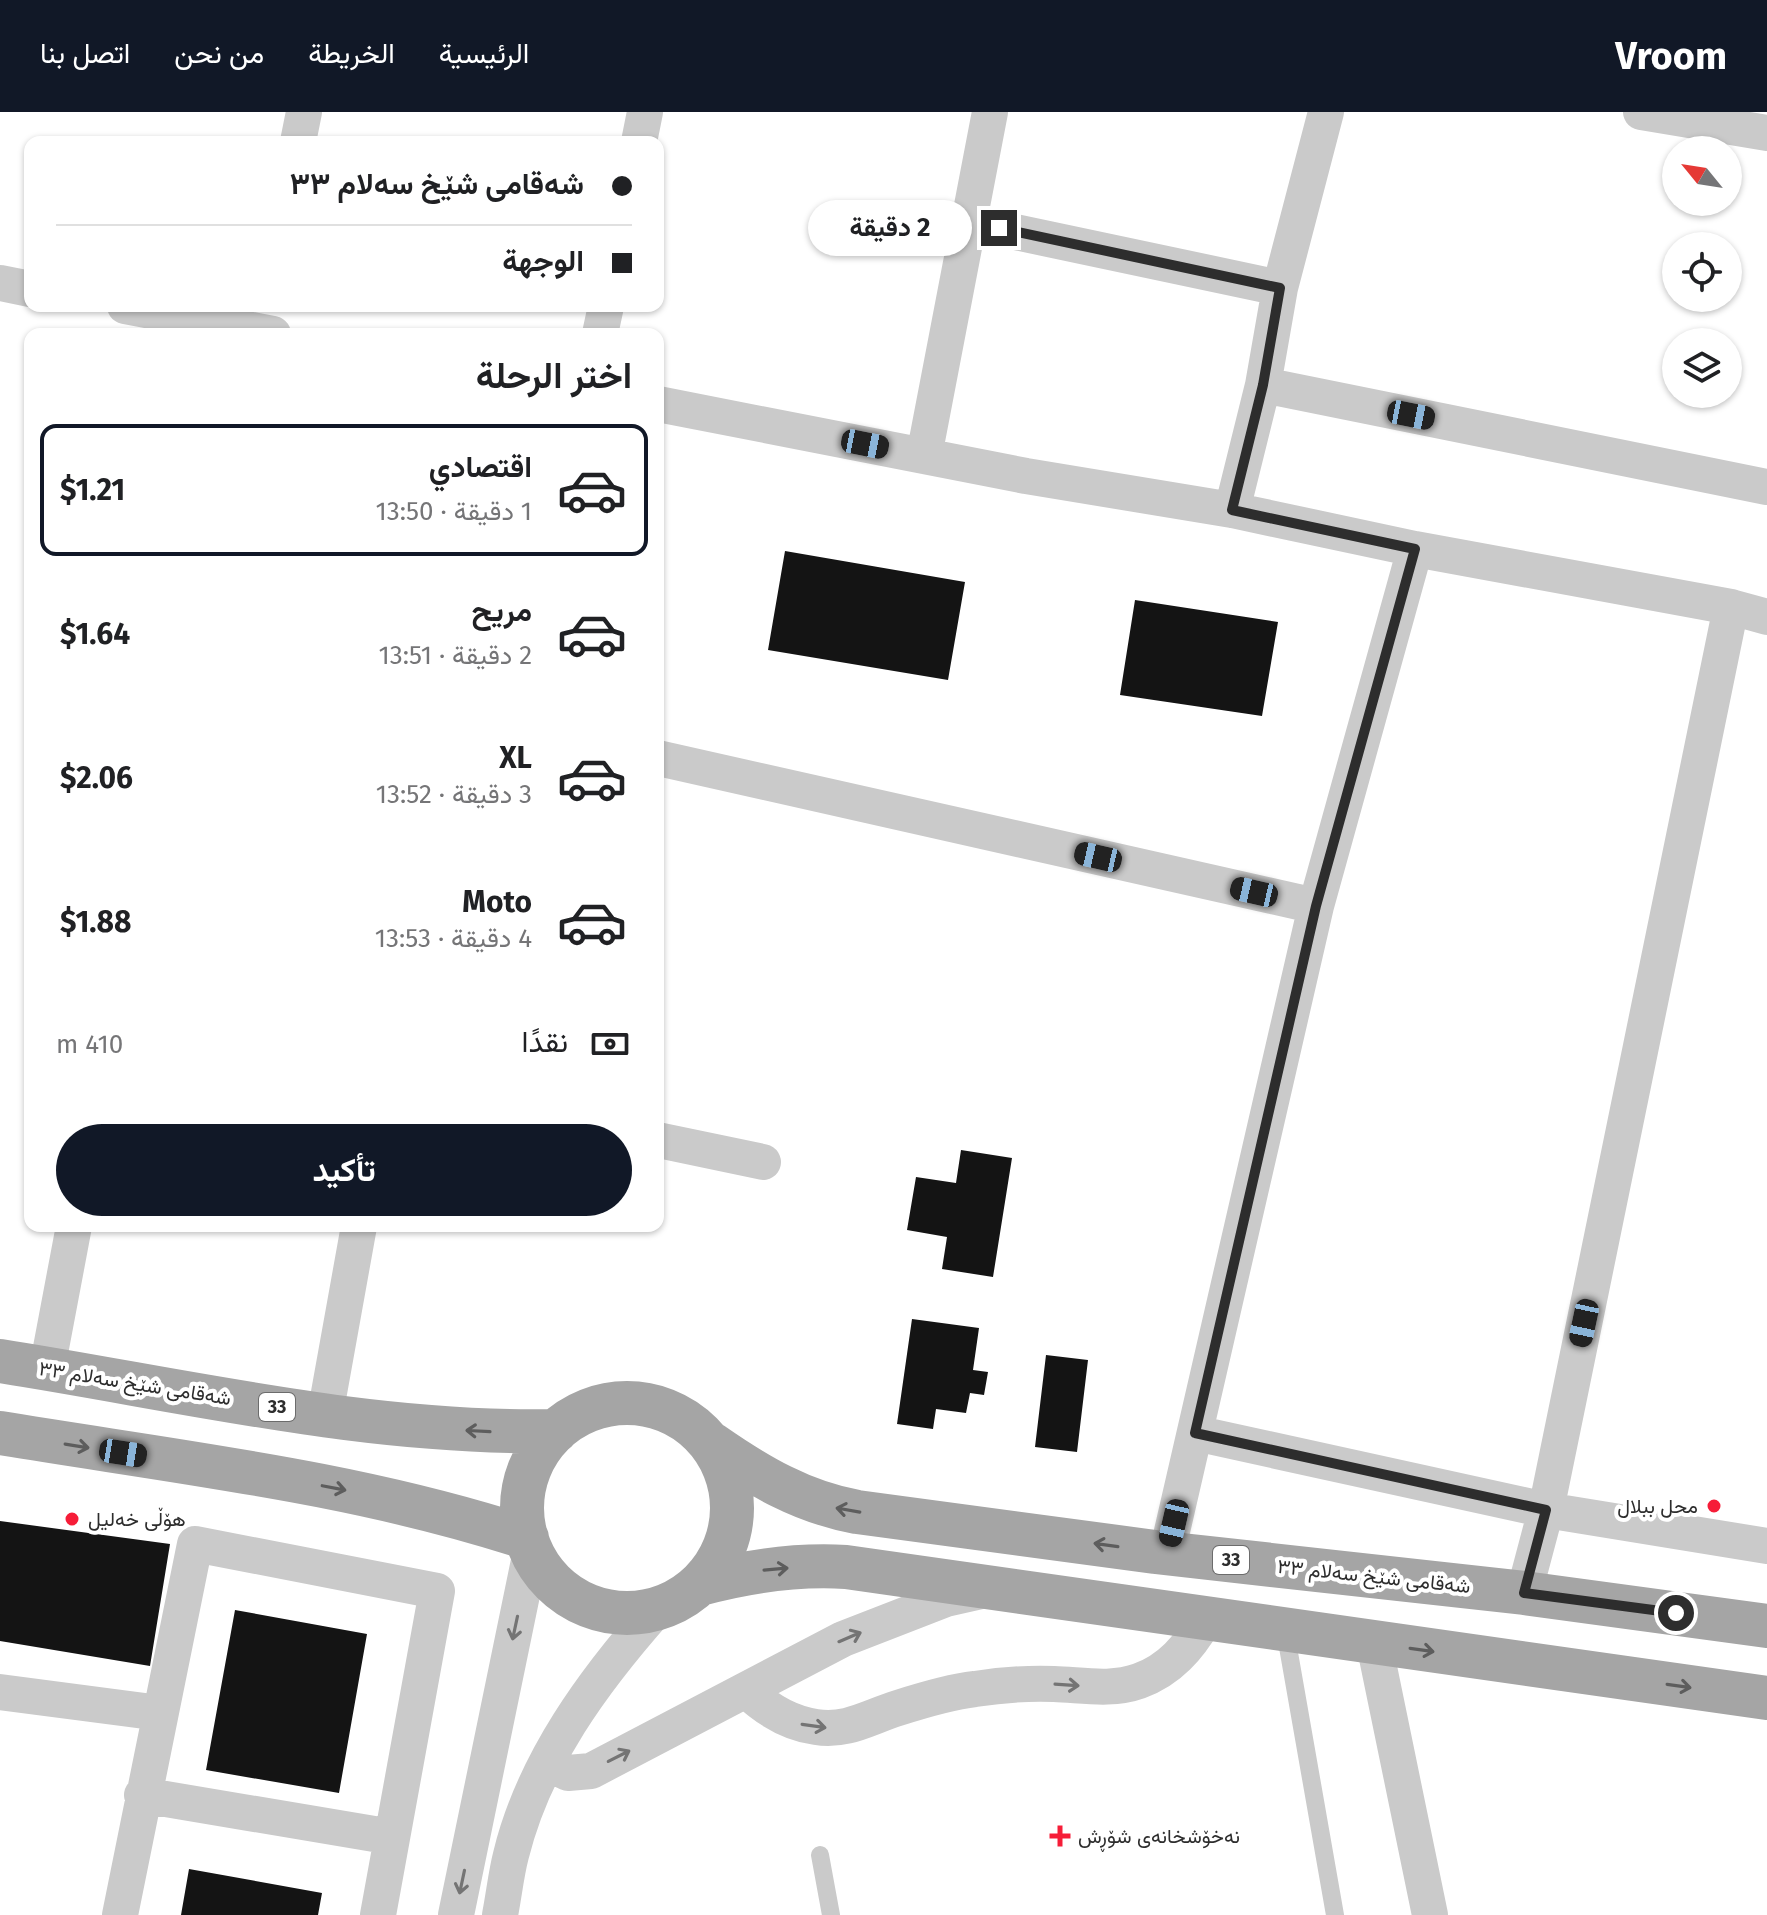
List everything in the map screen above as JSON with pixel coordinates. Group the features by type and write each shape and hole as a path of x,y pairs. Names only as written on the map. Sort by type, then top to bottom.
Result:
{"main road":[{"name":"شەقامی شێخ سەلام ٣٣","path":"0,1361 402,1426 556,1431"},
{"name":"شەقامی شێخ سەلام ٣٣","path":"712,1444 724,1466 732,1491 732,1516 727,1541 716,1564 700,1584 680,1599 657,1609 620,1613 583,1604 553,1582 529,1545 522,1515 526,1481 541,1449 556,1431 576,1416 599,1406 624,1402 649,1404 673,1413 754,1473 799,1496 831,1507 1167,1553 1524,1593 1767,1626"},
{"path":"0,1433 361,1494 451,1514 529,1545"},
{"name":"شەقامی شێخ سەلام ٣٣","path":"700,1584 747,1571 846,1567 1767,1698"}],"street":[{"path":"299,136 304,112"},
{"path":"640,136 645,112"},
{"path":"924,456 990,112"},
{"path":"1232,510 1263,385 1280,288 1326,112"},
{"path":"1641,112 1767,133"},
{"path":"968,222 1280,288"},
{"path":"0,283 24,288"},
{"path":"163,312 257,327"},
{"path":"1263,385 1767,487"},
{"path":"664,405 1026,476 1232,510 1415,549 1731,607 1767,617"},
{"path":"1167,1553 1316,906 1415,549"},
{"path":"1524,1593 1546,1510 1731,607"},
{"path":"664,759 1316,906"},
{"path":"664,1141 763,1162"},
{"path":"47,1369 73,1232"},
{"path":"325,1415 358,1232"},
{"path":"1195,1433 1546,1510 1767,1546"},
{"path":"120,1915 195,1544 437,1591 378,1915"},
{"path":"456,1915 529,1545"},
{"path":"547,1763 568,1773 591,1771 843,1639 946,1599 990,1589"},
{"path":"500,1915 511,1854 527,1806 547,1763 596,1682 657,1609"},
{"path":"746,1690 770,1710 797,1723 836,1728 856,1725 933,1697 973,1689 1013,1685 1117,1686 1140,1681 1179,1657 1194,1640 1205,1620"},
{"path":"1374,1643 1430,1915"},
{"path":"0,1692 160,1713"},
{"path":"142,1795 392,1837"},
{"path":"480,1797 527,1806"}],"lane":[{"path":"1285,1630 1335,1915"},
{"path":"820,1855 831,1915"}],"building":[{"path":"785,551 965,582 948,680 768,650"},
{"path":"1135,600 1278,622 1262,716 1120,695"},
{"path":"961,1150 1012,1158 993,1277 942,1269 947,1237 907,1230 916,1177 956,1183"},
{"path":"912,1319 979,1328 973,1370 988,1372 984,1395 970,1393 966,1413 936,1409 933,1429 897,1424"},
{"path":"1046,1355 1088,1360 1077,1452 1035,1447"},
{"path":"0,1521 170,1544 150,1666 0,1641"},
{"path":"235,1610 367,1634 339,1793 206,1770"},
{"path":"189,1869 322,1893 318,1915 181,1915"}],"place":[{"name":"محل ببلال","path":"1714,1506"},
{"name":"هۆڵی خەلیل","path":"72,1519"},
{"name":"نەخۆشخانەی شۆڕش","path":"1060,1836"}],"route":[{"path":"999,228 1280,288 1263,385 1232,510 1415,549 1316,906 1195,1433 1546,1510 1524,1593 1676,1613"}]}
